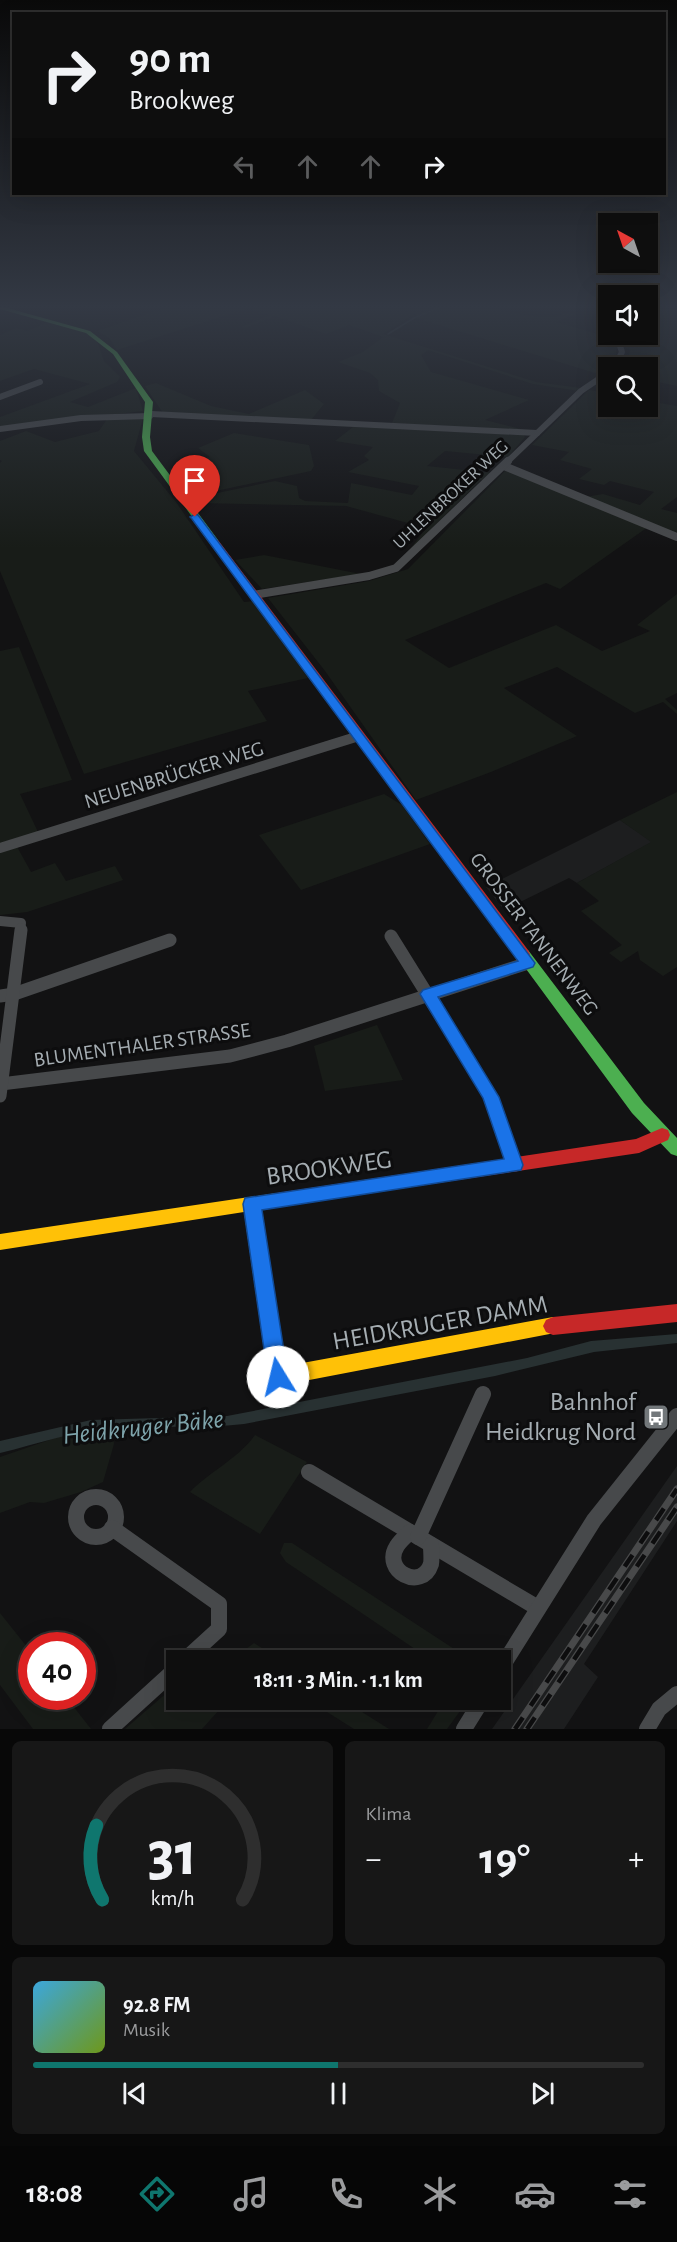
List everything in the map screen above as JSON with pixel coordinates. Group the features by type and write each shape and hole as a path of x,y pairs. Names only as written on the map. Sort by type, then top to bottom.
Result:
{"street":[{"path":"0,397 28,387"},
{"path":"139,387 145,394 150,415"},
{"name":"UHLENBROKER WEG","path":"253,595 369,576 396,568 587,387"},
{"path":"0,429 81,418 150,415 537,433"},
{"name":"GROSSER TANNENWEG","path":"150,415 144,440 146,449 528,963 638,1108 677,1149"},
{"path":"504,466 677,537"},
{"name":"NEUENBRÜCKER WEG","path":"0,848 359,736"},
{"path":"0,921 17,921 21,927 1,1090"},
{"path":"391,936 491,1097 515,1165"},
{"path":"0,996 14,994 170,940"},
{"name":"BLUMENTHALER STRASSE","path":"1,1090 230,1056 287,1041 528,963"},
{"name":"BROOKWEG","path":"0,1242 639,1146 662,1135"},
{"name":"HEIDKRUGER DAMM","path":"252,1204 278,1377 560,1325 677,1313"},
{"path":"420,1538 483,1394"},
{"path":"511,1652 594,1521 677,1416"},
{"path":"309,1472 538,1608"},
{"path":"112,1528 219,1604 219,1629 196,1650"},
{"path":"110,1729 166,1678"},
{"path":"647,1729 669,1698 677,1694"},
{"path":"464,1729 476,1710"}],"shaded area":[{"path":"83,387 106,387 70,402 88,407 136,388 143,411 0,428 0,417"},
{"path":"145,387 165,387 211,406 249,414 305,390 324,404 311,420 163,413"},
{"path":"379,387 482,387 529,400 485,420 525,430 392,423 400,403 379,391"},
{"path":"551,387 571,387 581,388 579,391"},
{"path":"589,390 598,391 598,417 658,417 658,403 677,406 677,497 661,509 677,513 677,534 585,497 603,494 640,505 654,492 610,481 604,485 579,479 592,469 560,460 569,452 532,445"},
{"path":"143,418 134,451 176,502 244,602 255,601 308,678 248,691 267,721 84,774 0,571 0,463 2,461 0,460 0,441 26,431 55,442 99,431 107,419"},
{"path":"353,427 524,435 525,437 508,457 445,451 427,466 493,473 485,480 481,480 433,527 435,530 405,556 426,528 346,506 196,503 193,498 275,481 297,486 299,498 305,501 348,503 351,483 412,495 419,486 348,472 369,460 364,456 373,447 335,441"},
{"path":"234,433 309,445 314,466 311,471 192,496 169,469 210,457 198,448"},
{"path":"507,469 648,527 560,589 546,583 405,640 449,668 556,625 602,651 650,631 637,625 677,594 677,693 665,699 677,710 677,714 663,702 635,713 557,667 504,688 577,736 416,800 325,671 268,598 369,581 408,569"},
{"path":"264,555 361,574 262,589 235,560"},
{"path":"19,647 72,780 20,794 38,832 0,843 0,651"},
{"path":"677,792 677,967 663,976 640,960 638,951 621,962 609,953 622,945 581,911 599,901 577,883 651,842 620,820"},
{"path":"384,794 402,805 430,844 301,890 259,835"},
{"path":"620,820 652,842 577,883 569,878 504,910 486,887"},
{"path":"16,845 31,872 55,863 66,881 115,866 123,880 27,912 0,915 0,850"},
{"path":"377,1025 403,1080 325,1091 314,1046"},
{"path":"677,1334 677,1343 594,1352 495,1376 244,1424 99,1429 0,1453 0,1441 91,1420 227,1416 527,1358 591,1341"},
{"path":"113,1428 114,1444 103,1482 81,1492 44,1503 30,1502 0,1513 0,1457 58,1437"},
{"path":"255,1435 307,1462 260,1534 190,1492 241,1451"},
{"path":"677,1466 677,1521 584,1664 598,1677 564,1729 492,1729 505,1710 511,1710 511,1702"},
{"path":"284,1543 292,1543 456,1650 416,1650 286,1562 280,1553"},
{"path":"0,1613 18,1636 18,1709 0,1685"},
{"path":"254,1643 265,1650 244,1650"},
{"path":"166,1694 166,1710 219,1710 202,1729 125,1729"},
{"path":"19,1710 76,1710 91,1729 33,1729"},
{"path":"324,1710 359,1710 389,1729 354,1729"},
{"path":"439,1710 461,1710 447,1729 427,1729"}],"railway":[{"path":"515,1729 677,1489"},
{"path":"527,1729 677,1507"}],"traffic: fast":[{"path":"138,387 149,402 146,437 148,451 215,542"},
{"path":"523,954 638,1108 677,1149"}],"traffic: slow":[{"path":"0,1242 277,1200"},
{"path":"252,1204 278,1377 553,1326"}],"traffic: jam":[{"path":"215,542 523,954"},
{"path":"277,1200 639,1146 662,1135"},
{"path":"553,1326 677,1313"}],"place":[{"name":"Bahnhof Heidkrug Nord","path":"656,1417"}],"route":[{"path":"195,517 528,963 428,994 491,1097 515,1165 252,1204 278,1377"}],"water label":[{"name":"Heidkruger Bäke","path":"143,1427"}]}
